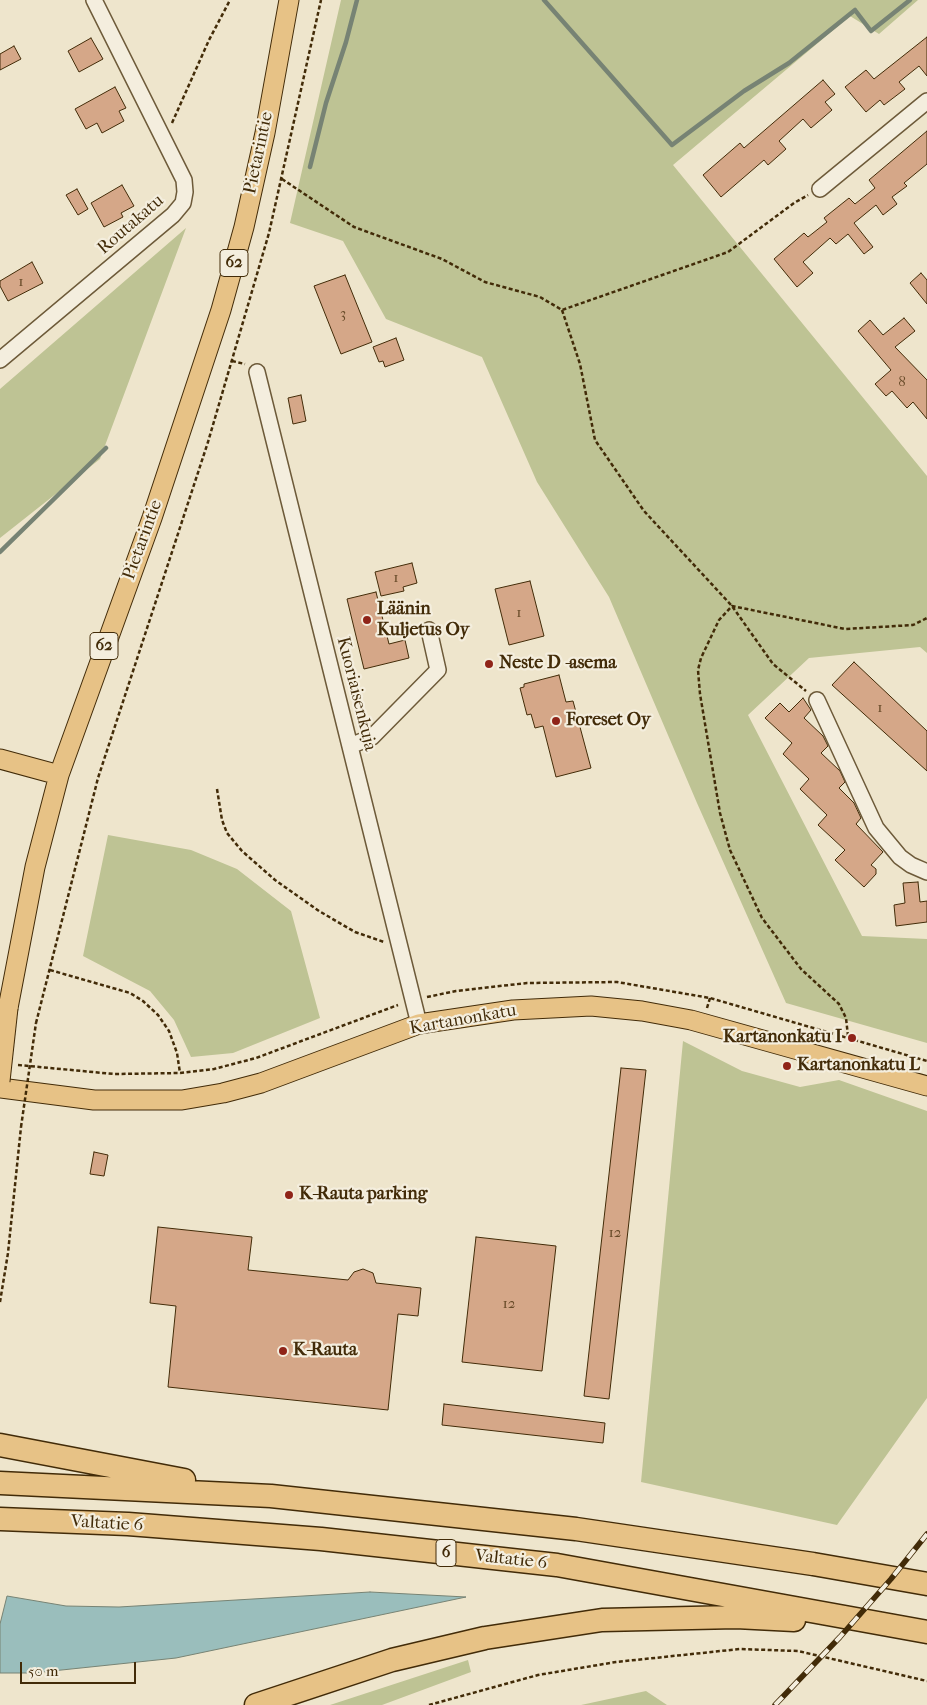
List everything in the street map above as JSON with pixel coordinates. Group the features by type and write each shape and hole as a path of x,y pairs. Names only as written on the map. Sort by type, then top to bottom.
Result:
{"highway":[{"path":"0,1445 271,1496"},
{"name":"Valtatie 6","path":"0,1483 271,1496 576,1529 813,1564 927,1584"},
{"name":"Valtatie 6","path":"0,1519 128,1524 321,1539 557,1565 927,1632"},
{"path":"256,1705 392,1660 485,1638 602,1620 736,1617 888,1625"}],"main road":[{"name":"Pietarintie","path":"0,1081 8,1008 35,867 59,774 161,491 222,310 264,133 289,0"},
{"path":"0,759 59,774"},
{"name":"Kartanonkatu","path":"0,1088 94,1100 182,1100 223,1093 262,1083 419,1024 513,1010 591,1006 642,1011 691,1020 927,1086"}],"street":[{"name":"Routakatu","path":"0,360 173,215 182,203 185,192 184,180 94,0"},
{"path":"820,189 927,101"},
{"name":"Kuoriaisenkuja","path":"257,372 419,1024"},
{"path":"350,746 372,736 438,670 428,630"},
{"path":"817,700 876,828 900,857 911,865 927,872"}],"path":[{"path":"165,140 209,40 230,0"},
{"path":"0,1302 8,1253 21,1126 36,1023 98,778 208,442 269,233 321,0"},
{"path":"282,179 354,227 442,259 485,282 540,297 562,310 580,364 595,440 644,511 732,606 773,664 817,700"},
{"path":"562,310 728,252 794,202 820,189"},
{"path":"732,606 846,629 913,625 927,618"},
{"path":"732,606 719,620 706,644 698,670 719,804 730,850 762,918 801,969 839,1004 846,1018 848,1036"},
{"path":"218,789 222,820 227,833 242,851 276,880 319,912 355,932 385,943 398,942"},
{"path":"50,970 130,993 144,1001 158,1015 169,1032 177,1053 180,1073"},
{"path":"429,1705 538,1675 616,1662 740,1649 798,1651 927,1680"}],"green space":[{"path":"341,0 918,0 879,34 850,16 673,165 927,476 927,653 920,647 809,658 748,715 862,936 927,939 927,1043 786,1003 697,803 609,597 537,482 482,357 386,319 343,241 290,223"},
{"path":"186,228 100,459 0,538 0,389"},
{"path":"108,835 191,850 237,869 291,911 320,1018 233,1053 191,1057 174,1020 150,991 83,956"},
{"path":"683,1041 742,1071 800,1087 839,1080 927,1111 927,1398 837,1525 641,1482"},
{"path":"468,1660 471,1672 382,1705 330,1705"},
{"path":"646,1691 667,1705 581,1705"}],"water":[{"path":"370,1592 466,1597 176,1658 33,1673 0,1673 0,1624 7,1596 66,1606 119,1607"}],"building":[{"path":"927,37 927,76 919,66 899,82 905,89 884,105 880,100 866,112 845,87 866,70 874,79"},
{"path":"91,38 103,59 79,72 68,51"},
{"path":"14,46 21,59 0,70 0,54"},
{"path":"823,80 835,94 825,102 832,110 811,128 803,119 779,141 786,149 768,165 764,160 721,197 703,175 740,143 744,148"},
{"path":"115,87 126,108 119,111 124,121 102,133 97,123 86,129 75,109"},
{"path":"927,131 927,164 904,183 907,186 892,197 897,204 883,215 876,205 854,223 873,247 864,254 848,234 836,244 830,238 803,262 813,273 797,287 774,259 804,233 808,237 827,222 824,218 849,198 855,204 875,188 869,180"},
{"path":"122,185 134,206 121,213 123,217 104,227 91,203"},
{"path":"77,189 88,209 78,215 66,195"},
{"path":"32,262 43,283 8,301 0,286 0,281"},
{"path":"921,273 927,280 927,304 910,283"},
{"path":"345,275 372,342 341,354 314,286"},
{"path":"904,318 915,331 895,347 927,380 927,419 913,402 907,408 892,391 886,396 875,384 891,370 858,331 870,320 883,335"},
{"path":"396,338 404,360 385,367 383,361 379,362 373,347"},
{"path":"301,395 306,421 293,424 288,398"},
{"path":"412,563 417,583 403,587 404,591 381,596 375,572"},
{"path":"530,581 544,636 509,645 495,589"},
{"name":"Läänin Kuljetus Oy","path":"376,592 389,644 405,640 409,658 364,669 347,599"},
{"path":"854,662 927,731 927,771 832,685"},
{"name":"Foreset Oy","path":"559,675 566,702 573,701 591,768 556,777 543,726 535,728 531,714 527,715 520,688 524,687 524,684"},
{"path":"803,698 811,710 804,718 823,736 828,746 821,753 840,771 845,782 839,788 854,803 861,818 856,824 883,852 871,865 876,869 876,874 864,887 835,860 845,850 818,825 827,815 800,789 809,779 783,754 792,743 765,718 780,703 789,712"},
{"path":"918,882 920,902 927,901 927,922 896,926 894,905 905,903 903,883"},
{"path":"621,1068 646,1070 609,1399 584,1396"},
{"path":"94,1152 108,1155 104,1176 90,1174"},
{"name":"K-Rauta","path":"158,1227 252,1237 248,1270 348,1280 354,1272 363,1269 373,1273 376,1283 421,1288 418,1316 398,1314 388,1410 168,1387 176,1306 150,1303"},
{"path":"476,1237 556,1246 542,1371 462,1362"},
{"path":"444,1404 605,1423 603,1443 442,1425"}],"waterway":[{"path":"310,167 326,103 346,42 357,0"},
{"path":"544,0 672,145 744,91 789,63 855,10 871,31 910,0"},
{"path":"0,552 106,448"}],"railway":[{"path":"775,1705 840,1637 891,1579 927,1534"}],"place":[{"name":"Läänin Kuljetus Oy","path":"367,620"},
{"name":"Neste D -asema","path":"489,664"},
{"name":"Foreset Oy","path":"556,721"},
{"name":"Kartanonkatu I","path":"852,1038"},
{"name":"Kartanonkatu L","path":"787,1066"},
{"name":"K-Rauta parking","path":"289,1195"},
{"name":"K-Rauta","path":"283,1351"}]}
